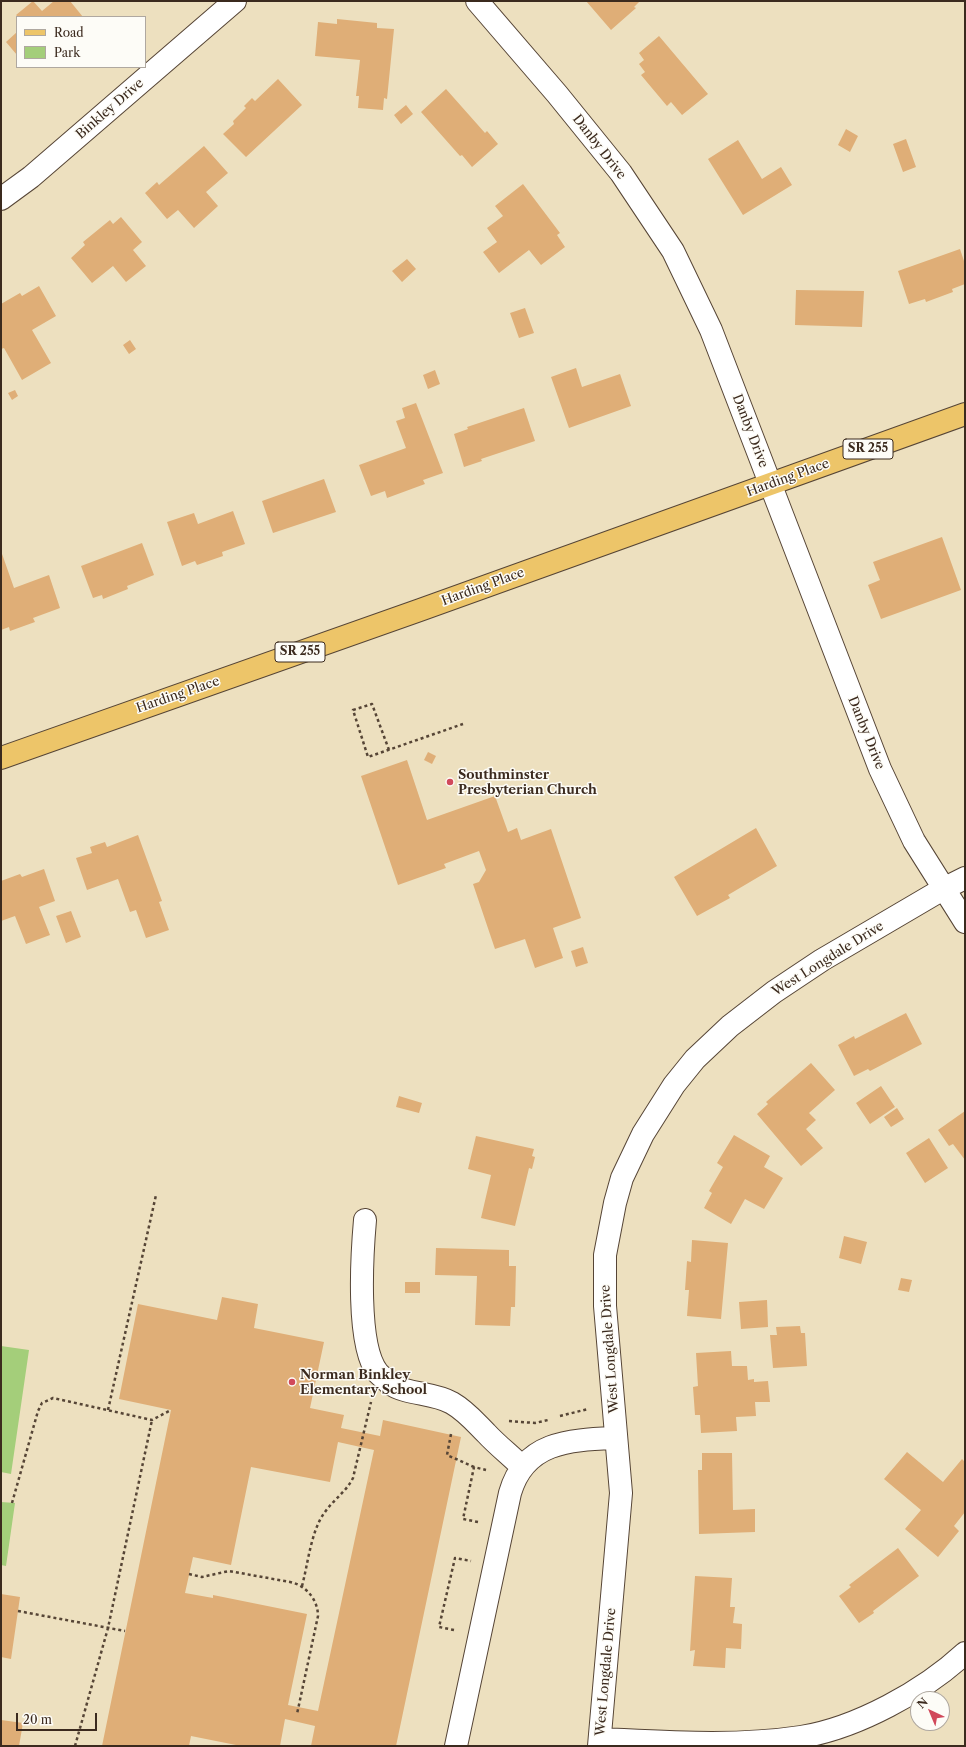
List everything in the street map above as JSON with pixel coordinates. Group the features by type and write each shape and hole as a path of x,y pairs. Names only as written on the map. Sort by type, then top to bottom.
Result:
{"main road":[{"name":"Harding Place","path":"1,758 965,414"}],"street":[{"name":"Binkley Drive","path":"1,199 31,177 235,1"},
{"name":"Danby Drive","path":"477,1 557,94 621,173 673,251 711,330 880,769 914,840 965,922"},
{"name":"West Longdale Drive","path":"600,1742 621,1493 604,1306 605,1255 615,1203 622,1178 636,1147 656,1112 674,1085 694,1059 730,1026 774,992 822,960 943,888 965,878"},
{"path":"365,1220 363,1246 363,1306 367,1344 378,1372 390,1383 396,1386 438,1396 467,1412 487,1434 521,1466"},
{"path":"456,1746 513,1481 521,1466 539,1453 558,1444 616,1438"},
{"path":"600,1742 767,1742 825,1732 868,1716 917,1688 956,1662 965,1653"}],"path":[{"path":"389,750 372,704 353,710 368,757 389,750 463,724"},
{"path":"108,1410 156,1195"},
{"path":"302,1586 317,1526 325,1511 349,1487 353,1478 378,1372"},
{"path":"12,1503 38,1411 42,1403 53,1398 152,1420 171,1410"},
{"path":"371,1403 378,1405"},
{"path":"556,1417 590,1408"},
{"path":"503,1420 535,1423 549,1419"},
{"path":"75,1746 108,1628 152,1420"},
{"path":"451,1432 447,1455 474,1467 492,1471"},
{"path":"474,1467 463,1519 485,1524"},
{"path":"454,1630 439,1627 455,1558 477,1563"},
{"path":"189,1574 202,1577 228,1571 290,1582 302,1586 315,1601 318,1608 318,1616 297,1714"},
{"path":"18,1611 125,1631"}],"green space":[{"path":"1,1346 29,1350 11,1474 1,1472"},
{"path":"1,1502 15,1503 6,1566 1,1565"}],"building":[{"path":"33,1 42,11 54,1 70,1 82,16 17,16 16,15"},
{"path":"586,1 640,1 634,7 636,8 611,30"},
{"path":"337,19 377,23 377,28 394,29 387,99 384,98 383,110 358,108 359,96 356,96 360,60 315,56 318,22 337,24"},
{"path":"16,33 16,54 6,42"},
{"path":"659,36 708,94 682,115 671,102 667,106 641,75 645,72 639,64 644,60 639,53"},
{"path":"278,79 302,105 246,157 223,134 234,124 233,121 246,108 244,106 252,98 255,101"},
{"path":"446,89 485,133 487,131 498,144 472,167 462,155 460,156 421,112"},
{"path":"406,105 413,114 401,124 394,115"},
{"path":"846,129 858,136 850,152 838,145"},
{"path":"906,139 916,167 903,172 893,144"},
{"path":"738,140 762,179 781,167 792,185 743,215 708,159"},
{"path":"204,146 228,173 206,192 218,206 194,228 178,210 167,219 145,193 157,182 159,185"},
{"path":"523,184 560,233 557,235 565,247 541,265 529,250 499,273 483,252 497,242 487,228 503,216 495,206"},
{"path":"121,217 142,242 133,250 146,266 126,282 113,266 92,283 71,258 85,245 83,242 110,220 113,224"},
{"path":"960,249 965,264 965,284 952,289 953,292 926,302 925,299 909,304 898,271"},
{"path":"407,259 416,269 402,282 392,271"},
{"path":"39,286 56,316 32,330 51,363 22,380 4,348 1,349 1,304 20,293 22,296"},
{"path":"796,290 864,291 862,327 795,325"},
{"path":"525,308 534,333 519,338 510,313"},
{"path":"130,340 136,349 129,354 123,345"},
{"path":"576,368 582,387 620,374 631,406 569,428 551,377"},
{"path":"435,370 440,384 428,389 423,375"},
{"path":"15,390 18,396 12,400 8,393"},
{"path":"416,403 443,473 423,480 425,484 387,498 385,491 371,496 359,465 406,448 396,421 405,418 402,408"},
{"path":"524,408 535,441 481,459 482,461 464,467 454,434 468,429 467,427"},
{"path":"324,479 336,512 273,533 262,501"},
{"path":"233,511 245,544 222,552 223,556 197,565 195,561 182,566 167,522 194,513 198,524"},
{"path":"942,537 961,590 881,619 868,585 880,580 873,562"},
{"path":"142,543 154,575 127,586 128,589 103,599 102,595 93,598 81,566"},
{"path":"1,551 14,588 49,575 60,608 33,618 35,622 10,631 9,627 1,630"},
{"path":"428,752 436,756 432,764 424,760"},
{"path":"407,760 427,820 495,796 508,832 517,828 521,840 551,829 581,918 553,928 563,958 535,968 525,939 495,949 473,884 479,882 486,870 479,851 444,864 446,868 398,885 361,776"},
{"path":"756,828 777,866 728,895 730,898 697,916 674,877"},
{"path":"138,835 162,901 159,902 169,930 146,938 136,910 130,912 118,879 87,890 76,858 92,853 90,847 105,842 107,847"},
{"path":"44,869 55,901 39,907 50,935 26,944 15,916 1,921 1,881 20,874 22,877"},
{"path":"71,911 81,937 66,943 56,916"},
{"path":"583,947 588,963 576,967 571,951"},
{"path":"906,1013 922,1044 870,1071 868,1069 854,1076 838,1045 854,1036 855,1039"},
{"path":"811,1063 835,1090 809,1113 816,1120 806,1129 823,1148 801,1166 757,1114 768,1104 766,1102"},
{"path":"881,1086 895,1107 870,1124 856,1103"},
{"path":"399,1096 422,1103 419,1113 396,1107"},
{"path":"897,1108 904,1119 891,1127 884,1117"},
{"path":"965,1111 965,1160 953,1144 949,1146 938,1130"},
{"path":"734,1135 770,1156 764,1167 783,1178 764,1209 745,1199 731,1224 704,1208 712,1193 709,1191 723,1167 717,1163"},
{"path":"476,1136 534,1149 532,1156 535,1157 532,1169 529,1168 515,1226 481,1218 491,1175 468,1169"},
{"path":"929,1138 948,1168 925,1183 906,1153"},
{"path":"844,1236 867,1242 861,1264 839,1258"},
{"path":"692,1240 728,1243 721,1319 687,1316 689,1290 685,1290 687,1261 691,1262"},
{"path":"436,1248 509,1250 509,1266 516,1266 515,1307 511,1307 510,1326 475,1325 477,1276 435,1275"},
{"path":"901,1278 912,1280 909,1292 898,1290"},
{"path":"405,1282 420,1282 420,1293 405,1293"},
{"path":"222,1297 258,1304 254,1328 324,1342 310,1408 344,1415 341,1428 380,1436 383,1420 461,1437 396,1746 311,1746 315,1726 285,1719 280,1746 241,1746 191,1736 189,1746 102,1746 171,1410 119,1399 138,1304 217,1320","holes":["338,1442 374,1450 318,1711 288,1705 307,1614 213,1595 213,1598 185,1593 193,1557 231,1565 251,1467 330,1482"]},
{"path":"767,1300 768,1327 741,1329 739,1302"},
{"path":"800,1326 801,1333 805,1333 807,1366 773,1368 770,1335 777,1335 776,1327"},
{"path":"731,1351 732,1366 747,1366 748,1380 754,1379 754,1382 768,1381 770,1402 755,1402 756,1416 736,1417 737,1431 701,1433 700,1415 695,1415 693,1387 698,1386 696,1353"},
{"path":"907,1452 943,1482 962,1459 965,1462 965,1512 954,1526 959,1531 938,1557 905,1529 921,1510 884,1479"},
{"path":"702,1453 732,1453 733,1510 755,1509 755,1532 699,1534 698,1470 702,1470"},
{"path":"898,1548 919,1576 873,1611 874,1613 859,1623 839,1596 851,1587 849,1585"},
{"path":"695,1576 732,1578 730,1607 735,1607 733,1623 742,1624 741,1649 726,1648 725,1668 693,1666 695,1650 690,1651"},
{"path":"1,1594 20,1597 11,1659 1,1657"},
{"path":"1,1720 23,1723 19,1746 1,1746"}],"place":[{"name":"Southminster Presbyterian Church","path":"450,782"},
{"name":"Norman Binkley Elementary School","path":"292,1382"}]}
